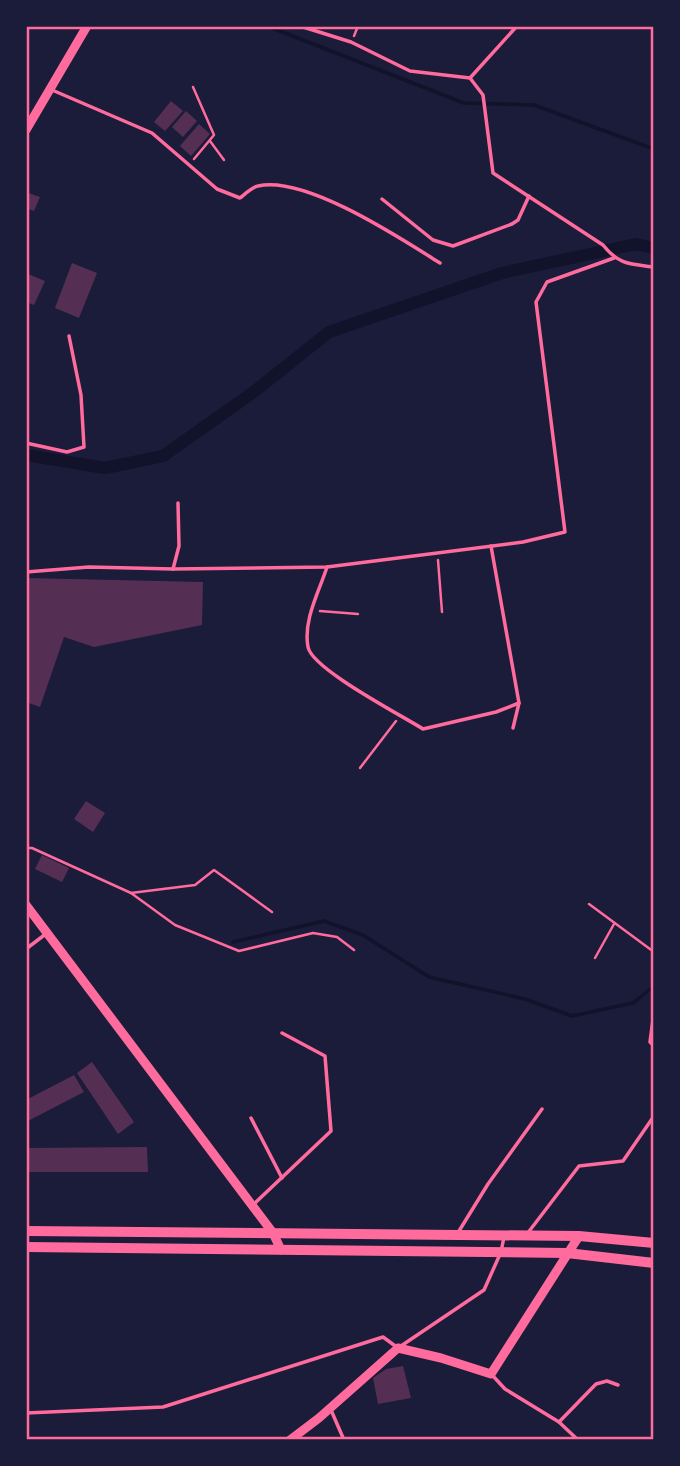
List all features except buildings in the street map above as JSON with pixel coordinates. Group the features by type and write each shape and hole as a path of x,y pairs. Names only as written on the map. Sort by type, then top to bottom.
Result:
{"main road":[{"path":"26,1231 579,1236 654,1243"},
{"path":"26,1247 567,1253 654,1263"}],"street":[{"path":"26,130 87,26"},
{"path":"26,905 273,1233 281,1250"},
{"path":"290,1440 331,1408 398,1348 442,1357 491,1374 579,1236"}],"lane":[{"path":"300,26 351,42 410,71 471,78 483,94 493,173 603,245 614,258 654,267"},
{"path":"471,78 517,26"},
{"path":"50,89 152,133 217,188 240,198 256,186 280,185 331,200 440,263"},
{"path":"382,199 433,240 453,246 512,224 518,220 529,197"},
{"path":"26,572 89,567 327,567 437,555 565,532 536,302 547,282 614,258"},
{"path":"26,443 67,452 83,447 81,395 69,336"},
{"path":"173,569 179,546 178,503"},
{"path":"491,547 519,703 513,728"},
{"path":"327,567 309,617 308,649 362,694 423,729 496,712 519,703"},
{"path":"26,949 47,933"},
{"path":"654,1012 650,1042 654,1046"},
{"path":"252,1205 331,1131 325,1056 282,1033"},
{"path":"457,1252 457,1234 488,1184 542,1109"},
{"path":"526,1236 579,1166 623,1161 654,1116"},
{"path":"251,1118 282,1178"},
{"path":"26,1413 163,1407 383,1337 398,1348 484,1290 501,1252 504,1235"},
{"path":"491,1374 505,1389 559,1422 578,1440"},
{"path":"559,1422 596,1384 607,1381 618,1385"},
{"path":"331,1408 344,1440"}],"path":[{"path":"189,164 214,135 193,87"},
{"path":"210,141 224,160"},
{"path":"437,555 442,612"},
{"path":"312,611 358,614"},
{"path":"360,768 401,714"},
{"path":"26,848 32,848 131,893 175,925 239,951 313,933 337,937 354,950"},
{"path":"131,893 195,884 214,870 272,912"},
{"path":"589,904 654,952"},
{"path":"595,958 614,923"}],"waterway":[{"path":"267,26 464,103 534,105 654,149"},
{"path":"26,455 105,468 163,456 255,391 329,332 502,273 636,244 654,248"},
{"path":"233,942 324,921 363,935 429,977 525,999 572,1016 633,1003 654,986"}]}
